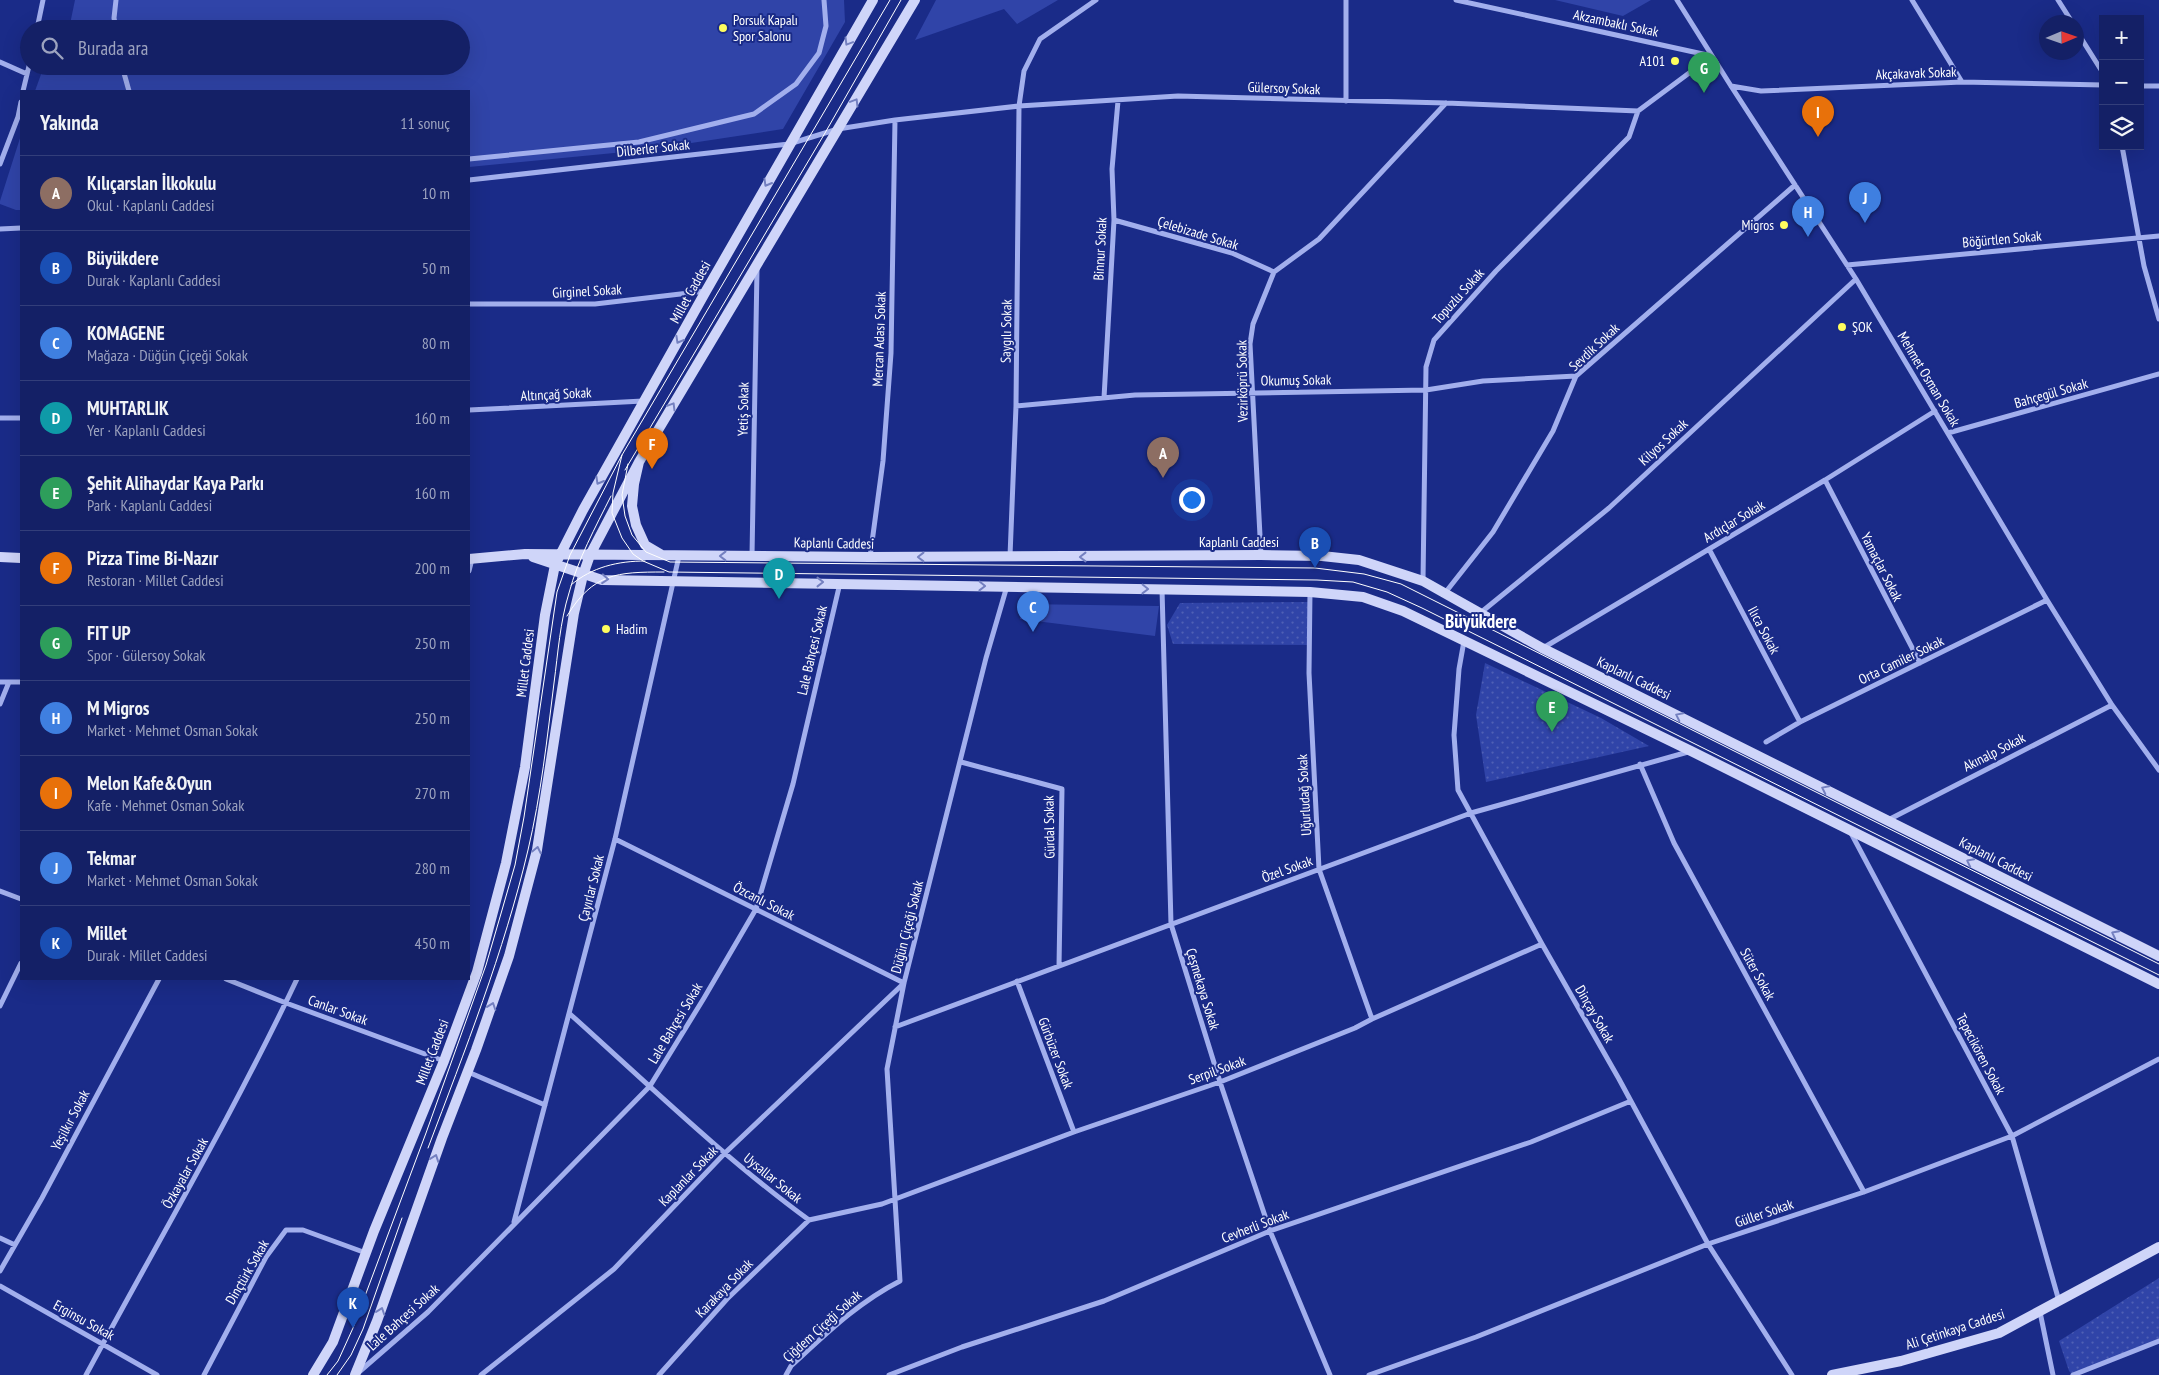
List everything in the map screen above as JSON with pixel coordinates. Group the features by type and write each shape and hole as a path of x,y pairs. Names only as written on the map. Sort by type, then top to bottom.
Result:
{"main road":[{"name":"Millet Caddesi","path":"313,1375 333,1342 366,1252 444,1061 477,972 506,863 525,767 545,615 555,565 583,510 706,291 873,0"},
{"path":"357,1374 509,956 537,850 574,613 583,574 590,555 639,462 915,0"},
{"path":"639,462 632,506 636,525 645,546 663,555"},
{"name":"Kaplanlı Caddesi","path":"525,554 602,580 840,582 1310,592 1363,597 1403,611 1691,751 2159,984"},
{"name":"Kaplanlı Caddesi","path":"471,558 525,554 870,557 1262,555 1322,556 1359,560 1423,581 1542,648 2159,956"},
{"path":"0,558 20,558"},
{"name":"Ali Çetinkaya Caddesi","path":"1832,1375 1900,1361 1999,1333 2159,1246"}],"street":[{"path":"39,20 44,0"},
{"path":"114,20 116,0"},
{"path":"470,159 639,142 754,114 796,84 819,53 826,26 824,0"},
{"path":"1019,106 1024,71 1040,39 1096,0"},
{"path":"1346,0 1346,101"},
{"name":"Akzambaklı Sokak","path":"1456,0 1712,56"},
{"name":"Mehmet Osman Sokak","path":"1677,0 1730,86 1856,279 2047,600 2112,705 2159,770"},
{"path":"1912,0 1962,82"},
{"path":"2058,0 2068,15"},
{"path":"2084,43 2099,67"},
{"path":"1638,111 1712,56"},
{"path":"0,62 20,71"},
{"path":"23,90 27,75"},
{"path":"125,75 129,90"},
{"name":"Akçakavak Sokak","path":"1730,86 1761,91 1962,82 2099,85"},
{"path":"2144,86 2159,86"},
{"name":"Gülersoy Sokak","path":"838,129 895,120 1019,106 1178,96 1446,102 1638,111"},
{"name":"Binnur Sokak","path":"1104,398 1114,220 1112,169 1118,101"},
{"path":"1274,272 1319,239 1446,102"},
{"name":"Saygılı Sokak","path":"1010,556 1016,406 1019,106"},
{"path":"0,164 20,107"},
{"name":"Topuzlu Sokak","path":"1423,581 1426,367 1434,340 1496,271 1628,137 1638,111"},
{"name":"Mercan Adası Sokak","path":"870,557 883,461 891,353 895,120"},
{"name":"Dilberler Sokak","path":"470,180 790,144 838,129"},
{"path":"2123,150 2139,238 2159,319"},
{"name":"Sevdik Sokak","path":"1445,593 1493,532 1553,431 1576,376 1795,185"},
{"name":"Çelebizade Sokak","path":"1114,220 1232,253 1274,272"},
{"path":"0,230 20,228"},
{"name":"Böğürtlen Sokak","path":"1847,265 2159,236"},
{"name":"Yetiş Sokak","path":"752,556 758,262"},
{"name":"Vezirköprü Sokak","path":"1262,555 1251,392 1250,344 1253,324 1274,272"},
{"name":"Kilyos Sokak","path":"1479,614 1609,508 1856,279"},
{"name":"Girginel Sokak","path":"470,304 595,304 706,291"},
{"name":"Bahçegül Sokak","path":"1948,433 2159,374"},
{"name":"Okumuş Sokak","path":"1016,406 1135,395 1426,390 1483,381 1576,376"},
{"name":"Altınçağ Sokak","path":"470,410 645,401"},
{"name":"Ardıçlar Sokak","path":"1542,648 1825,480 1935,411"},
{"path":"0,418 20,418"},
{"name":"Yamaçlar Sokak","path":"1825,480 1920,663"},
{"name":"Ilıca Sokak","path":"1709,549 1800,722"},
{"name":"Çayırlar Sokak","path":"514,1223 615,839 679,556"},
{"name":"Lale Bahçesi Sokak","path":"357,1374 428,1312 650,1086 756,909 793,784 840,582"},
{"name":"Düğün Çiçeği Sokak","path":"900,1280 887,1069 904,983 986,658 1007,586"},
{"name":"Çeşmekaya Sokak","path":"1162,589 1172,924 1220,1082 1270,1231 1330,1375"},
{"name":"Uğurludağ Sokak","path":"1310,592 1309,673 1319,869 1372,1018"},
{"name":"Orta Camiler Sokak","path":"1766,742 1800,722 2047,600"},
{"name":"Dinçay Sokak","path":"1464,641 1459,669 1454,735 1458,790 1631,1101 1708,1244 1792,1375"},
{"path":"0,682 20,682"},
{"path":"0,704 9,682"},
{"name":"Akınalp Sokak","path":"1887,820 2112,705"},
{"name":"Özel Sokak","path":"895,1027 1471,813 1691,751"},
{"name":"Gürdal Sokak","path":"961,762 1062,789 1060,966"},
{"name":"Süter Sokak","path":"1640,764 1674,843 1864,1192"},
{"name":"Tepecikören Sokak","path":"1850,831 2012,1136 2059,1302"},
{"name":"Özcanlı Sokak","path":"615,839 904,983"},
{"path":"0,891 20,899"},
{"name":"Serpil Sokak","path":"894,1200 1074,1132 1220,1082 1355,1028 1372,1018 1542,944"},
{"path":"0,1006 20,965"},
{"name":"Yeşilkır Sokak","path":"0,1271 158,980"},
{"name":"Canlar Sokak","path":"228,980 444,1061"},
{"name":"Özkayalar Sokak","path":"86,1375 208,1157 297,980"},
{"name":"Gürbüzer Sokak","path":"1018,981 1074,1132"},
{"name":"Kaplanlar Sokak","path":"481,1375 614,1269 725,1153 904,983"},
{"name":"Uysallar Sokak","path":"570,1014 725,1153 781,1200 809,1220 894,1200"},
{"name":"Güller Sokak","path":"1369,1375 1476,1337 1708,1244 1864,1192 2012,1136 2159,1059"},
{"path":"467,1072 545,1105"},
{"name":"Cevherli Sokak","path":"889,1375 962,1347 1104,1300 1270,1231 1530,1142 1631,1101"},
{"name":"Karakaya Sokak","path":"659,1375 727,1299 809,1220"},
{"name":"Dinçtürk Sokak","path":"204,1375 266,1257 286,1230 303,1230 366,1252"},
{"path":"0,1238 15,1245"},
{"name":"Çiğdem Çiçeği Sokak","path":"786,1375 791,1366 836,1325 874,1294 900,1280"},
{"name":"Erginsu Sokak","path":"0,1286 104,1343 157,1375"},
{"path":"2040,1312 2053,1375"},
{"path":"2073,1375 2159,1341"}],"shaded area":[{"path":"75,0 844,0 845,22 783,129 645,150 470,167 470,90 35,90 41,75 470,75 470,20 71,20"},
{"path":"936,0 1058,0 1017,24 1004,9 915,40"},
{"path":"1555,0 1651,0 1623,16"},
{"path":"20,138 20,210 0,204"},
{"path":"1310,602 1309,645 1173,644 1167,625 1180,603"},
{"path":"1022,604 1159,606 1155,636 1020,619"},
{"path":"1485,663 1601,718 1649,746 1486,782 1476,715"},
{"path":"2159,1278 2159,1341 2073,1375 2069,1371 2059,1341"}],"tram line":[{"path":"327,1375 338,1361 353,1328 486,965 515,865 524,817 557,592 570,555 622,455 890,0"},
{"path":"625,470 825,133 901,0"},
{"path":"622,455 613,493 612,513 622,538 633,554 643,561 669,572 1317,580 1353,582 1387,592 2159,975"},
{"path":"628,464 622,495 625,516 632,535 646,552 670,562 1315,568 1364,574 1401,584 2159,964"},
{"path":"428,1148 483,1001 518,888 533,829 540,788 563,615 582,556 611,496"},
{"path":"571,585 597,569 606,566 625,562 645,561"},
{"path":"567,616 587,591 597,583 608,578 633,573 664,572"},
{"path":"337,1375 351,1355 363,1329 402,1218"}],"place":[{"name":"Porsuk Kapalı Spor Salonu","path":"723,28"},
{"name":"A101","path":"1675,61"},
{"name":"FIT UP","path":"1704,93"},
{"name":"Melon Kafe&Oyun","path":"1818,137"},
{"name":"Tekmar","path":"1865,223"},
{"name":"Migros","path":"1784,225"},
{"name":"M Migros","path":"1808,237"},
{"name":"ŞOK","path":"1842,327"},
{"name":"Pizza Time Bi-Nazır","path":"652,469"},
{"name":"Kılıçarslan İlkokulu","path":"1163,478"},
{"name":"Büyükdere","path":"1315,568"},
{"name":"MUHTARLIK","path":"779,599"},
{"name":"Hadim","path":"606,629"},
{"name":"KOMAGENE","path":"1033,632"},
{"name":"Şehit Alihaydar Kaya Parkı","path":"1552,732"},
{"name":"Millet","path":"353,1328"}],"district":[{"name":"Büyükdere","path":"1481,621"}]}
